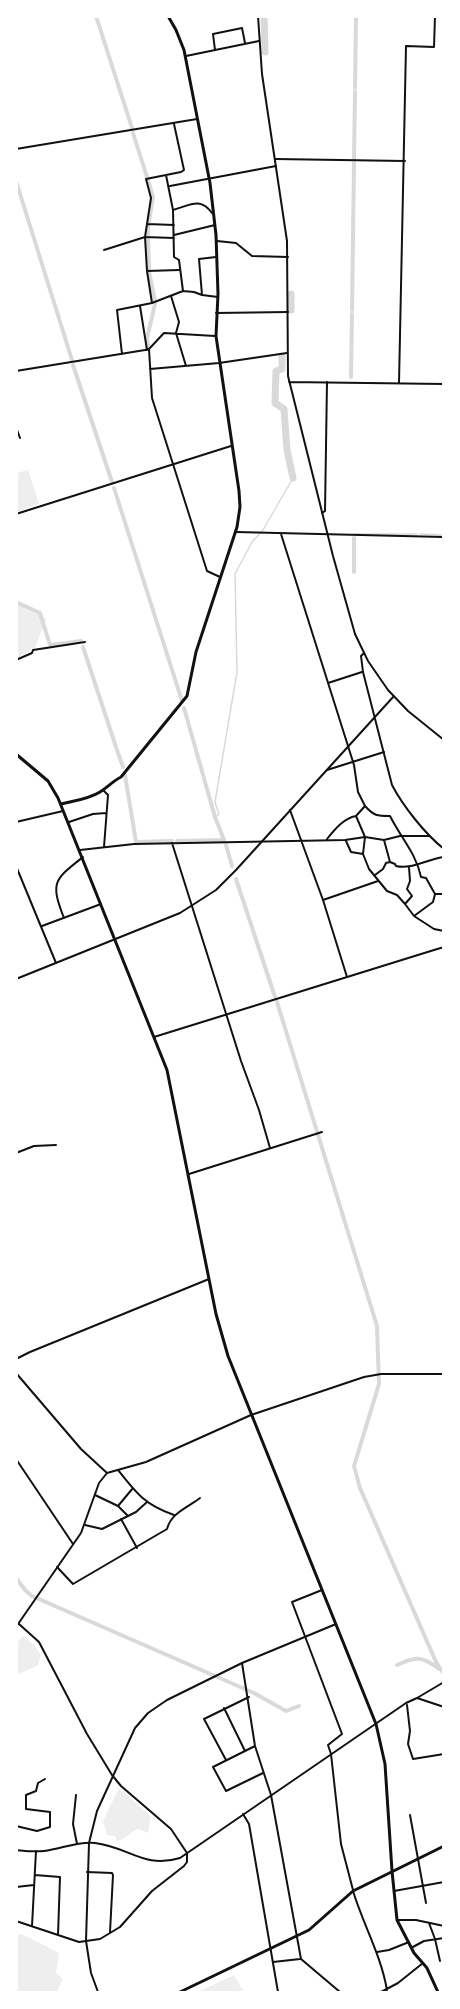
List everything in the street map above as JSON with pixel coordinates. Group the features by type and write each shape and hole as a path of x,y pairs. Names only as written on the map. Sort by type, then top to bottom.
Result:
{"main road":[{"path":"61,804 91,797 103,790 110,782 121,777 184,702 190,685 196,652 238,519 239,499 216,336 218,297 215,225 185,56 181,41 168,16"},
{"path":"16,754 48,781 61,804 167,1070 223,1339 251,1415 376,1724 385,1764 397,1920 438,1992"},
{"path":"180,1992 297,1937 319,1923 353,1891 444,1846"}],"street":[{"path":"258,16 259,41 286,229 287,353 290,382 322,513 351,620 364,653 393,696 444,740"},
{"path":"399,383 406,46 434,47 435,16"},
{"path":"215,50 213,34 242,28 245,43"},
{"path":"185,56 259,41"},
{"path":"16,149 197,119"},
{"path":"152,303 145,237 152,198 146,179 184,170 174,124"},
{"path":"275,159 405,160"},
{"path":"169,186 276,166"},
{"path":"166,175 173,210 174,257 179,260 183,291"},
{"path":"173,210 201,203 206,205 212,213"},
{"path":"147,224 174,225"},
{"path":"104,250 145,237 174,237 215,225"},
{"path":"216,241 236,243 252,256 288,257"},
{"path":"202,295 199,259 216,257"},
{"path":"147,271 179,270"},
{"path":"122,354 117,310 152,303 183,291 218,297"},
{"path":"171,296 179,322 176,333 186,366"},
{"path":"140,306 148,349 152,398 207,571 220,577"},
{"path":"216,313 288,312"},
{"path":"16,371 148,349 164,333 216,336"},
{"path":"150,369 219,363 287,353"},
{"path":"290,382 444,384"},
{"path":"322,513 325,511 327,382"},
{"path":"16,427 20,438"},
{"path":"16,514 232,445"},
{"path":"235,532 444,537"},
{"path":"281,534 353,763 358,792 373,815 390,816 400,836 413,852 421,877 426,878 435,894 433,902 414,916"},
{"path":"16,660 33,650 85,642"},
{"path":"364,653 361,656 363,672 392,785 429,836 444,849"},
{"path":"328,683 363,672"},
{"path":"16,979 192,906 222,884 393,696"},
{"path":"326,770 384,752"},
{"path":"103,790 108,795 104,847"},
{"path":"327,839 336,827 356,816 365,806"},
{"path":"290,810 323,900 347,977"},
{"path":"16,822 64,811"},
{"path":"69,822 93,814 106,813"},
{"path":"356,816 365,837 363,854 374,876 387,891 397,895 414,916 434,929 444,931"},
{"path":"80,850 172,843 345,840 365,837 384,840 400,836 429,836"},
{"path":"345,840 351,852 363,854"},
{"path":"384,840 390,862 396,866 409,867 444,857"},
{"path":"172,843 270,1148"},
{"path":"64,918 55,897 55,883 64,872 83,857"},
{"path":"374,876 383,869 386,863 390,862"},
{"path":"16,866 56,963"},
{"path":"405,904 412,896 408,889 409,867"},
{"path":"323,900 378,881"},
{"path":"435,894 444,894"},
{"path":"42,926 102,904"},
{"path":"154,1037 444,947"},
{"path":"189,1174 322,1132"},
{"path":"16,1153 34,1146 56,1145"},
{"path":"16,1359 209,1279"},
{"path":"16,1373 81,1449 107,1473"},
{"path":"16,1921 79,1942 100,1939 110,1934 135,1912 152,1892 187,1862 187,1853 171,1829 112,1776 39,1642 17,1625 85,1525 94,1494 102,1477 107,1473 146,1462 251,1415 375,1375 444,1374"},
{"path":"16,1459 73,1544"},
{"path":"118,1470 153,1508 174,1515"},
{"path":"118,1506 133,1488"},
{"path":"94,1494 118,1506 128,1516"},
{"path":"57,1567 74,1584 166,1529 169,1520 174,1515 200,1498"},
{"path":"85,1525 102,1529 128,1516 147,1502"},
{"path":"121,1519 137,1548"},
{"path":"322,1590 292,1602 342,1734 328,1744 340,1844 360,1913 377,1952 387,1990"},
{"path":"98,1992 91,1973 86,1941 89,1843 97,1811 135,1728 148,1713 167,1700 242,1663 336,1624"},
{"path":"242,1663 255,1746 271,1795 302,1959 340,1992"},
{"path":"16,1850 36,1851 89,1843 106,1845 159,1863 180,1858 406,1703 444,1682"},
{"path":"226,1760 204,1719 248,1695"},
{"path":"417,1698 444,1707"},
{"path":"406,1703 410,1731 408,1744 413,1759 444,1754"},
{"path":"224,1708 245,1751"},
{"path":"255,1746 213,1767 226,1791 263,1773"},
{"path":"16,1826 37,1831 50,1827 50,1812 26,1809 26,1794 36,1791 38,1783 45,1779"},
{"path":"76,1795 73,1824 77,1844"},
{"path":"243,1814 249,1824 278,1992"},
{"path":"410,1815 416,1859 426,1903"},
{"path":"32,1926 36,1851"},
{"path":"87,1872 113,1875 110,1934"},
{"path":"35,1875 60,1877 57,1935"},
{"path":"394,1891 444,1882"},
{"path":"16,1887 25,1884 34,1885"},
{"path":"397,1920 444,1926"},
{"path":"429,1923 440,1961"},
{"path":"411,1948 444,1938"},
{"path":"377,1952 409,1942"},
{"path":"273,1962 302,1959"},
{"path":"381,1992 423,1964"}],"shaded area":[{"path":"28,470 39,504 17,512 17,473"},
{"path":"16,603 46,619 35,648 17,658"},
{"path":"23,1636 41,1655 38,1665 19,1674 17,1642"},
{"path":"119,1788 151,1816 148,1833 138,1829 117,1841 115,1836 107,1835 103,1821"},
{"path":"16,1934 24,1935 59,1953 56,1973 63,1979 57,1992 17,1992"},
{"path":"234,1975 244,1992 198,1992"}],"waterway":[{"path":"96,16 132,128"},
{"path":"264,16 265,52"},
{"path":"355,88 356,16"},
{"path":"354,159 355,92"},
{"path":"133,133 147,177"},
{"path":"352,310 354,163"},
{"path":"148,180 153,197 149,222"},
{"path":"16,181 72,360"},
{"path":"148,225 148,236"},
{"path":"148,240 149,269"},
{"path":"149,272 155,301"},
{"path":"291,294 291,310"},
{"path":"148,346 147,338 155,304"},
{"path":"351,377 352,314"},
{"path":"282,356 282,369 276,371 275,403 284,409 287,450 293,478"},
{"path":"73,365 112,482"},
{"path":"215,817 219,814 215,802 237,672 235,574 252,542 263,530 293,478"},
{"path":"114,488 182,701"},
{"path":"354,534 417,534"},
{"path":"420,534 444,535"},
{"path":"354,538 354,572"},
{"path":"16,602 40,613 50,645 81,641"},
{"path":"83,647 116,747"},
{"path":"184,708 215,817 224,840"},
{"path":"117,750 123,767"},
{"path":"125,775 136,842 172,841"},
{"path":"177,841 224,840"},
{"path":"226,845 232,866"},
{"path":"236,879 275,997"},
{"path":"277,1002 377,1326 379,1384 354,1466 360,1488 436,1662 444,1674"},
{"path":"16,1578 32,1596 254,1693 286,1711 299,1706"},
{"path":"397,1665 419,1659 439,1669"}]}
